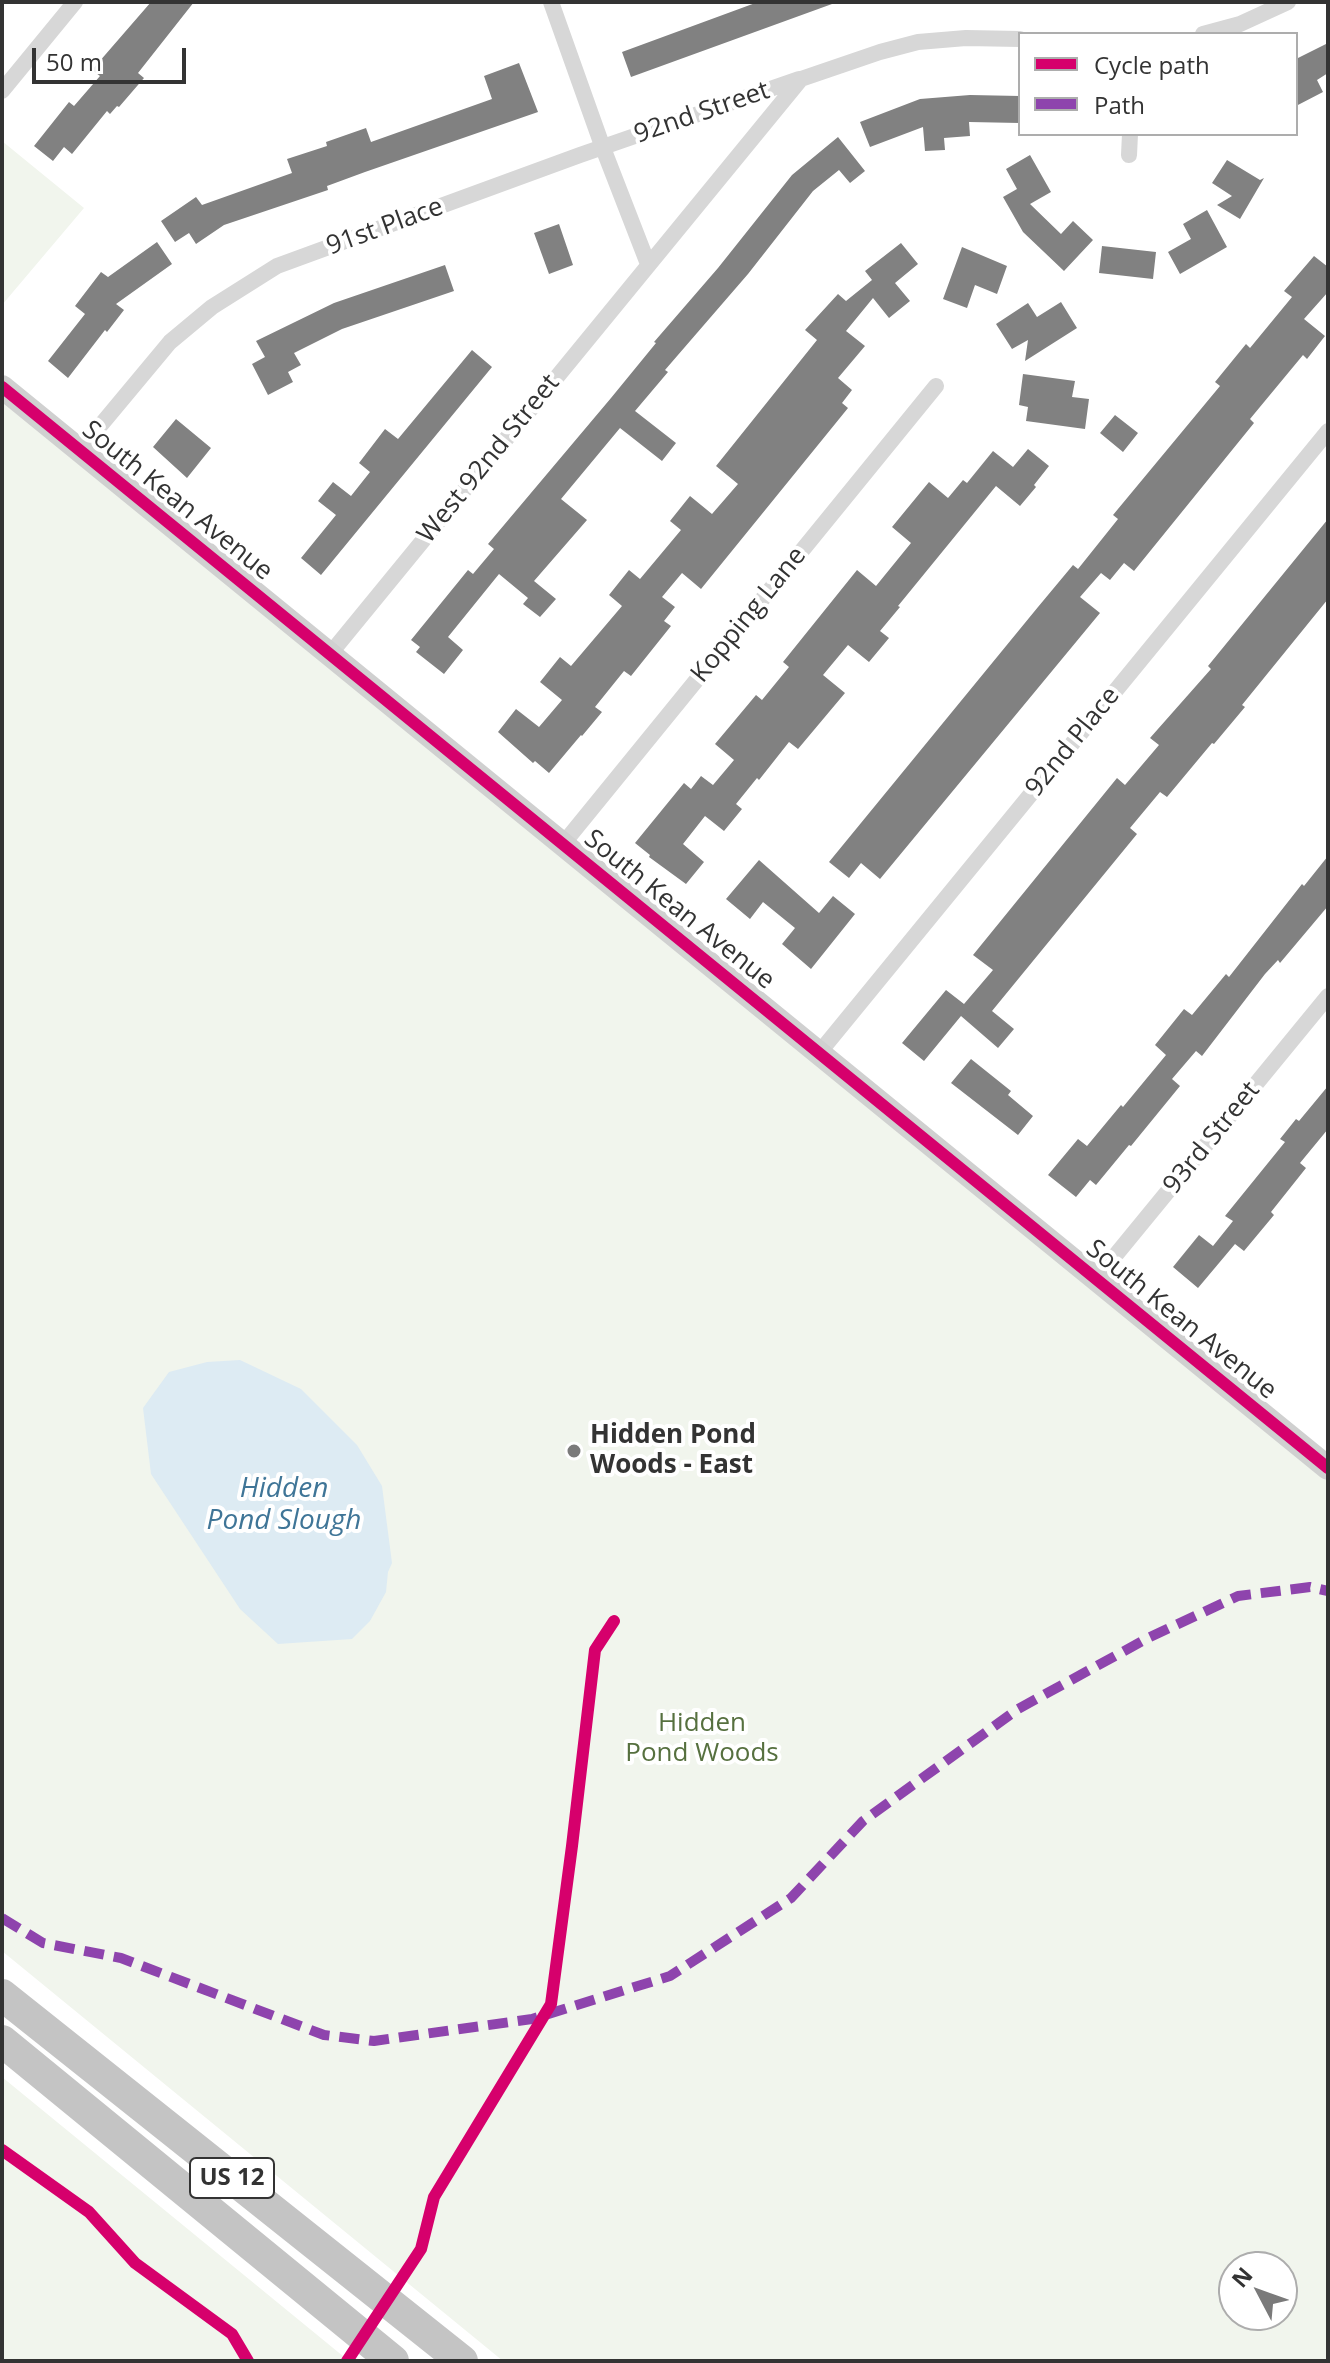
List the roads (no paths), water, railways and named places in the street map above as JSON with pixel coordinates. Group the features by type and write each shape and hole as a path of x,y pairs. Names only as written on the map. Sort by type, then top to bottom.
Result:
{"highway":[{"name":"US 12","path":"2,1995 462,2361"},
{"name":"US 12","path":"2,2041 393,2361"}],"street":[{"path":"2,91 75,2"},
{"path":"551,2 648,264"},
{"path":"1210,32 1240,24 1288,2"},
{"path":"801,79 918,42 966,38 1018,39"},
{"name":"92nd Street","path":"603,148 801,79"},
{"name":"West 92nd Street","path":"330,654 801,79"},
{"path":"1129,155 1130,136"},
{"name":"91st Place","path":"80,450 170,342 212,307 277,266 603,148"},
{"name":"Kopping Lane","path":"563,844 936,386"},
{"name":"South Kean Avenue","path":"2,387 1328,1468"},
{"name":"92nd Place","path":"819,1053 1328,431"},
{"name":"93rd Street","path":"1096,1279 1328,996"}],"water":[{"name":"Hidden Pond Slough","path":"240,1360 301,1389 357,1445 382,1486 392,1563 386,1592 370,1621 352,1639 278,1644 240,1609 151,1474 143,1408 169,1372 207,1362"}],"place":[{"name":"Hidden Pond Woods - East","path":"574,1451"}],"park label":[{"name":"Hidden Pond Woods","path":"702,1739"}]}
